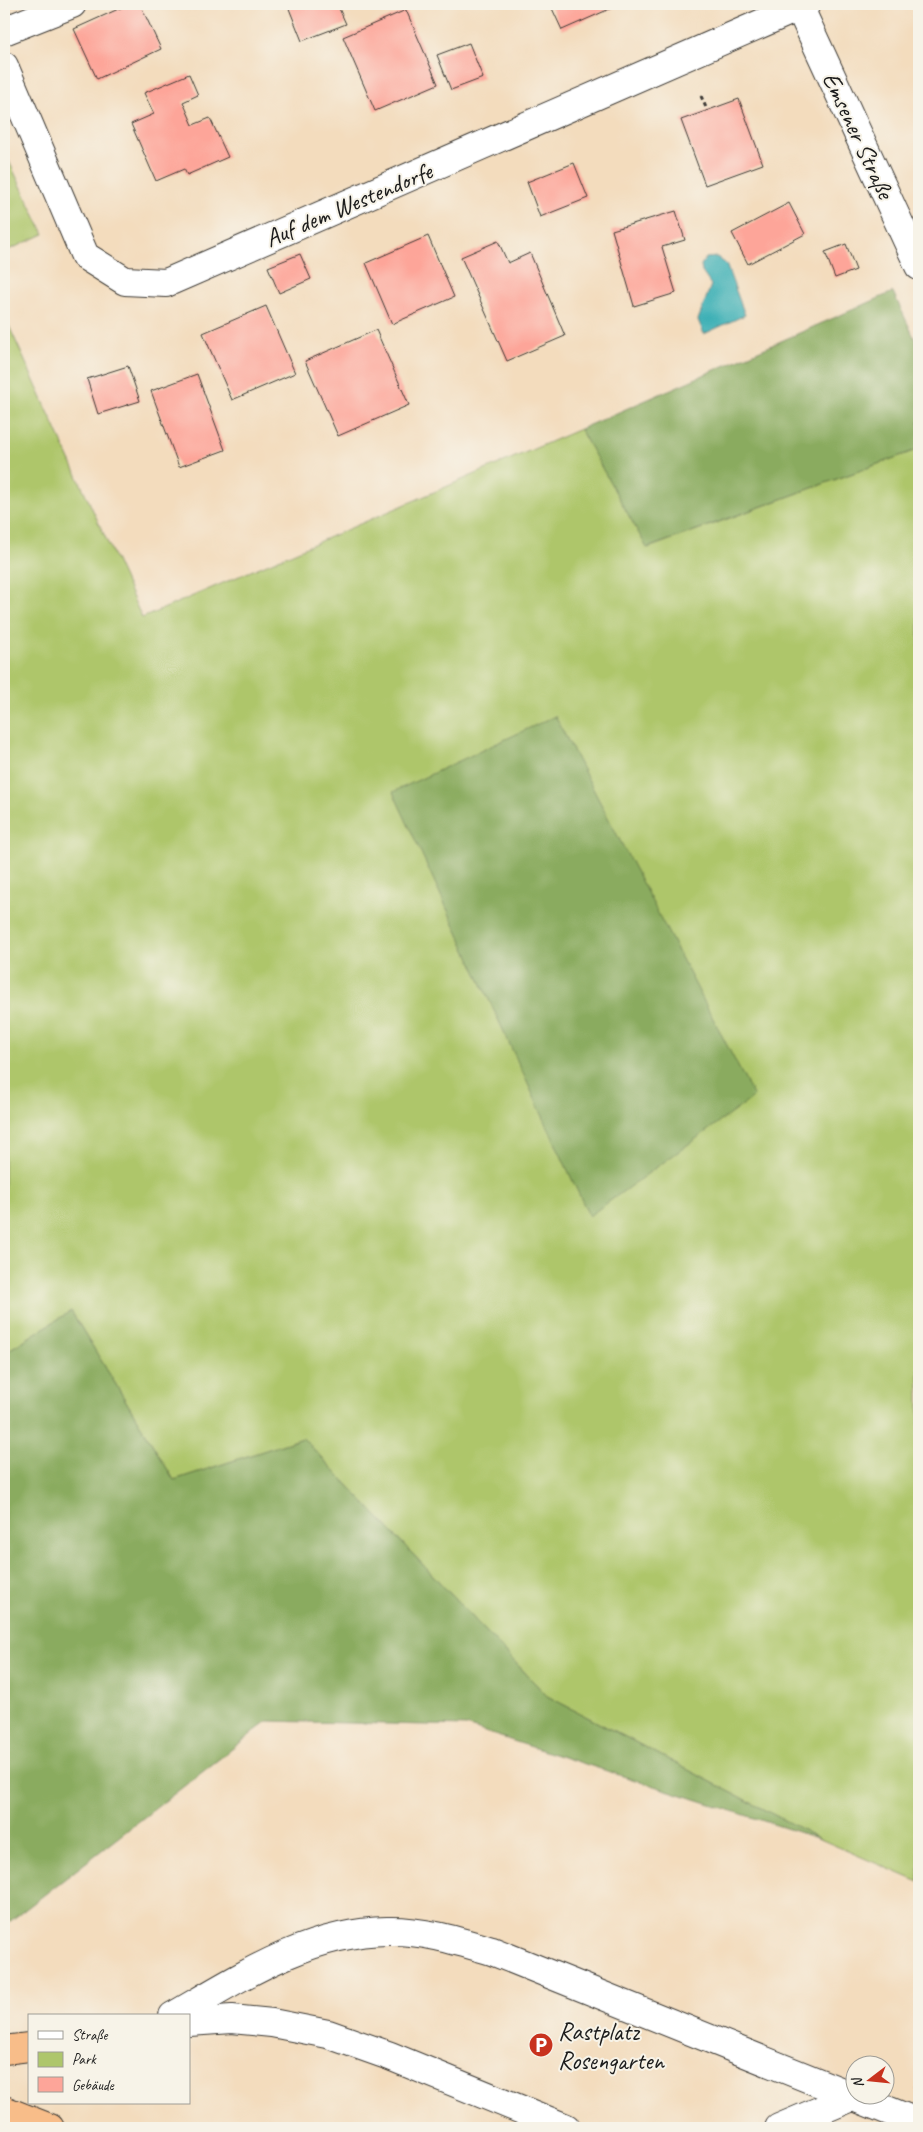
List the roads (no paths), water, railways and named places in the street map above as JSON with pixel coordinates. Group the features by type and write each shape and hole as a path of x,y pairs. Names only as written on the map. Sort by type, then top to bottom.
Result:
{"highway":[{"path":"4,2050 28,2047"},
{"path":"4,2110 50,2128"}],"street":[{"path":"4,31 72,4"},
{"name":"Auf dem Westendorfe","path":"4,66 85,256 125,281 166,283 801,5"},
{"name":"Emsener Straße","path":"801,5 919,266"},
{"path":"175,2014 254,1969 312,1944 352,1934 388,1930 438,1936 492,1951 846,2095"},
{"path":"190,2022 232,2019 272,2023 328,2034 390,2056 566,2128"},
{"path":"779,2128 846,2100"},
{"path":"870,2104 919,2123"}],"water":[{"path":"717,257 726,264 745,315 704,334 698,320 711,285 702,272 701,265 706,258"}],"place":[{"name":"Rastplatz Rosengarten","path":"541,2045"}]}
